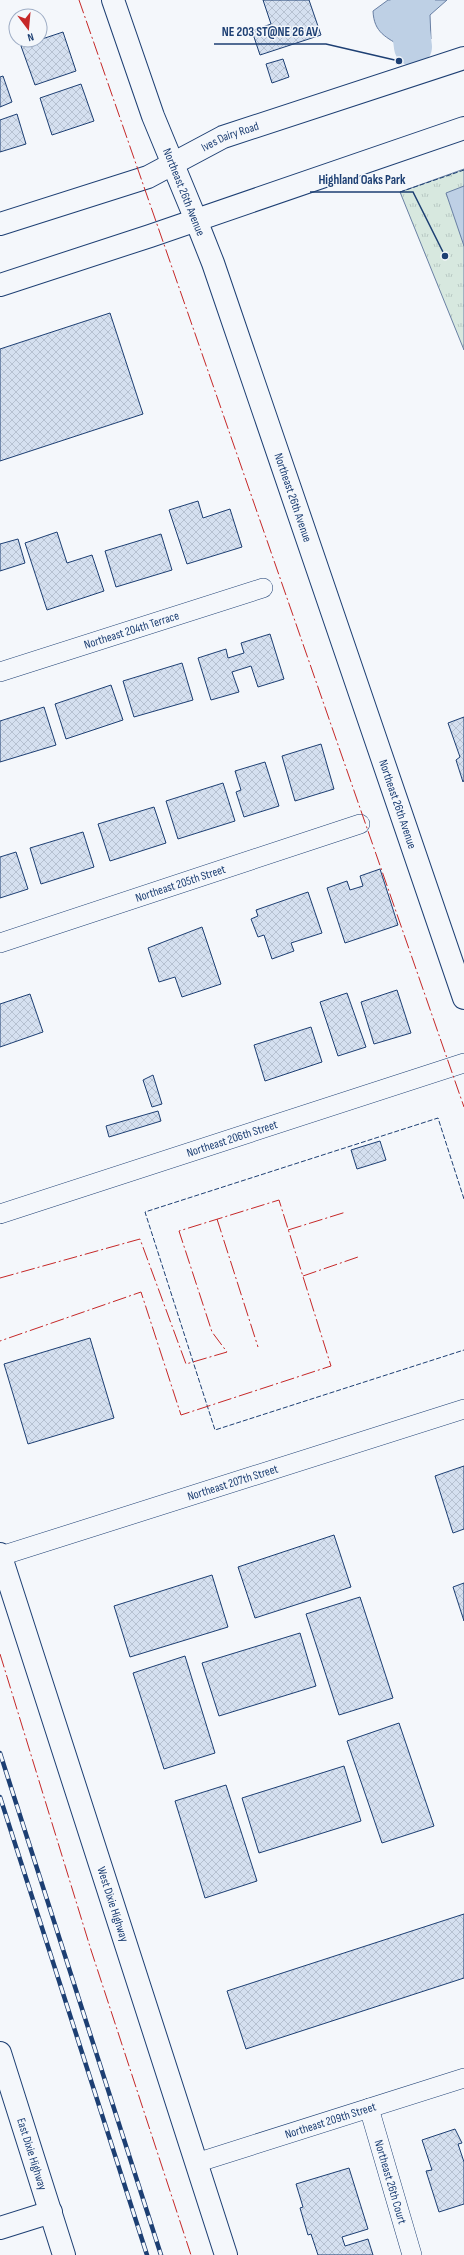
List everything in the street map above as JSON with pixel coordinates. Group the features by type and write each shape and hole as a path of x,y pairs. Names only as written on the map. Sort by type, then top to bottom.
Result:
{"main road":[{"name":"Northeast 26th Avenue","path":"113,0 153,116 213,263 464,998"},
{"name":"Ives Dairy Road","path":"0,224 148,177 223,137 464,58"},
{"path":"0,285 196,220 464,128"},
{"name":"West Dixie Highway","path":"0,1555 226,2255"},
{"name":"East Dixie Highway","path":"0,2053 64,2255"},
{"path":"0,2228 51,2212"}],"street":[{"name":"Northeast 204th Terrace","path":"0,672 263,588"},
{"name":"Northeast 205th Street","path":"0,943 360,824"},
{"name":"Northeast 206th Street","path":"0,1214 464,1063"},
{"name":"Northeast 207th Street","path":"0,1555 464,1409"},
{"name":"Northeast 209th Street","path":"196,2163 464,2078"},
{"name":"Northeast 26th Court","path":"369,2108 412,2255"}],"green space":[{"path":"464,169 464,350 400,192"}],"water":[{"path":"388,0 447,0 430,15 431,39 404,48 382,34 376,25 373,11"},
{"path":"464,186 464,246 446,193"}],"building":[{"path":"263,0 309,0 321,35 260,55 252,31 271,24"},
{"path":"63,32 76,71 35,85 22,48 48,48 48,37"},
{"path":"283,59 289,77 272,83 266,64"},
{"path":"3,76 12,102 0,107 0,77"},
{"path":"81,84 94,121 52,135 40,98"},
{"path":"17,114 26,144 0,152 0,120"},
{"path":"110,313 143,414 0,461 0,349"},
{"path":"198,501 203,518 230,509 242,547 187,564 169,510"},
{"path":"57,532 67,563 92,555 104,591 47,610 25,543"},
{"path":"161,534 172,570 116,587 105,551"},
{"path":"18,539 25,563 0,571 0,544"},
{"path":"270,634 284,679 258,687 251,666 232,672 239,692 211,700 198,658 226,649 228,658 244,653 241,643"},
{"path":"182,663 193,700 134,717 123,681"},
{"path":"111,685 123,720 66,739 55,704"},
{"path":"44,707 56,745 0,762 0,721"},
{"path":"464,717 463,782 456,760 460,757 448,723"},
{"path":"321,744 334,789 295,801 282,756"},
{"path":"265,762 279,806 244,817 236,792 241,790 235,771"},
{"path":"223,783 235,821 178,839 166,801"},
{"path":"154,807 166,843 110,861 98,824"},
{"path":"83,832 94,867 41,884 30,848"},
{"path":"16,852 28,889 0,898 0,857"},
{"path":"380,869 398,925 345,943 327,888 347,881 350,890 363,886 360,876"},
{"path":"308,892 322,933 291,943 294,951 272,959 264,935 258,937 251,919 258,916 256,910"},
{"path":"202,927 221,984 182,997 175,977 159,982 148,948"},
{"path":"397,990 411,1033 374,1044 361,1002"},
{"path":"347,993 366,1047 338,1056 320,1002"},
{"path":"30,994 43,1032 0,1047 0,1004"},
{"path":"311,1027 322,1062 265,1081 254,1045"},
{"path":"153,1075 162,1104 152,1107 143,1080"},
{"path":"158,1111 161,1121 109,1137 106,1126"},
{"path":"380,1141 386,1160 357,1169 351,1150"},
{"path":"90,1338 114,1418 28,1444 4,1364"},
{"path":"464,1466 464,1529 453,1533 435,1476"},
{"path":"334,1535 351,1587 255,1618 238,1567"},
{"path":"212,1575 228,1627 130,1657 114,1606"},
{"path":"464,1583 464,1621 453,1587"},
{"path":"360,1597 393,1698 339,1715 306,1614"},
{"path":"300,1633 316,1686 219,1716 202,1663"},
{"path":"185,1656 215,1753 164,1769 133,1673"},
{"path":"399,1723 434,1826 382,1843 347,1741"},
{"path":"344,1766 361,1821 259,1853 242,1798"},
{"path":"226,1785 257,1881 205,1898 175,1801"},
{"path":"464,1914 464,1978 246,2049 227,1991"},
{"path":"455,2129 462,2143 458,2144 464,2162 464,2204 439,2212 426,2171 432,2170 422,2140"},
{"path":"349,2168 368,2229 342,2237 345,2246 368,2239 373,2255 318,2255 311,2234 308,2235 300,2208 303,2207 296,2184"}],"waterway":[{"path":"413,47 408,8 416,0"}],"railway":[{"path":"0,1753 161,2255"},
{"path":"0,1797 147,2255"}],"fence":[{"path":"400,192 464,170"},
{"path":"464,1199 438,1118 145,1212 215,1430 464,1350"}],"power":[{"path":"79,0 464,1107"},
{"path":"0,1278 140,1239 186,1364 227,1352 212,1332 179,1231 279,1200 331,1366 181,1415 141,1292 0,1341"},
{"path":"288,1230 346,1212"},
{"path":"217,1219 258,1347"},
{"path":"303,1276 358,1257"},
{"path":"0,1654 91,1950 191,2255"}],"place":[{"name":"NE 203 ST@NE 26 AV","path":"399,61"},
{"name":"Highland Oaks Park","path":"445,256"}]}
